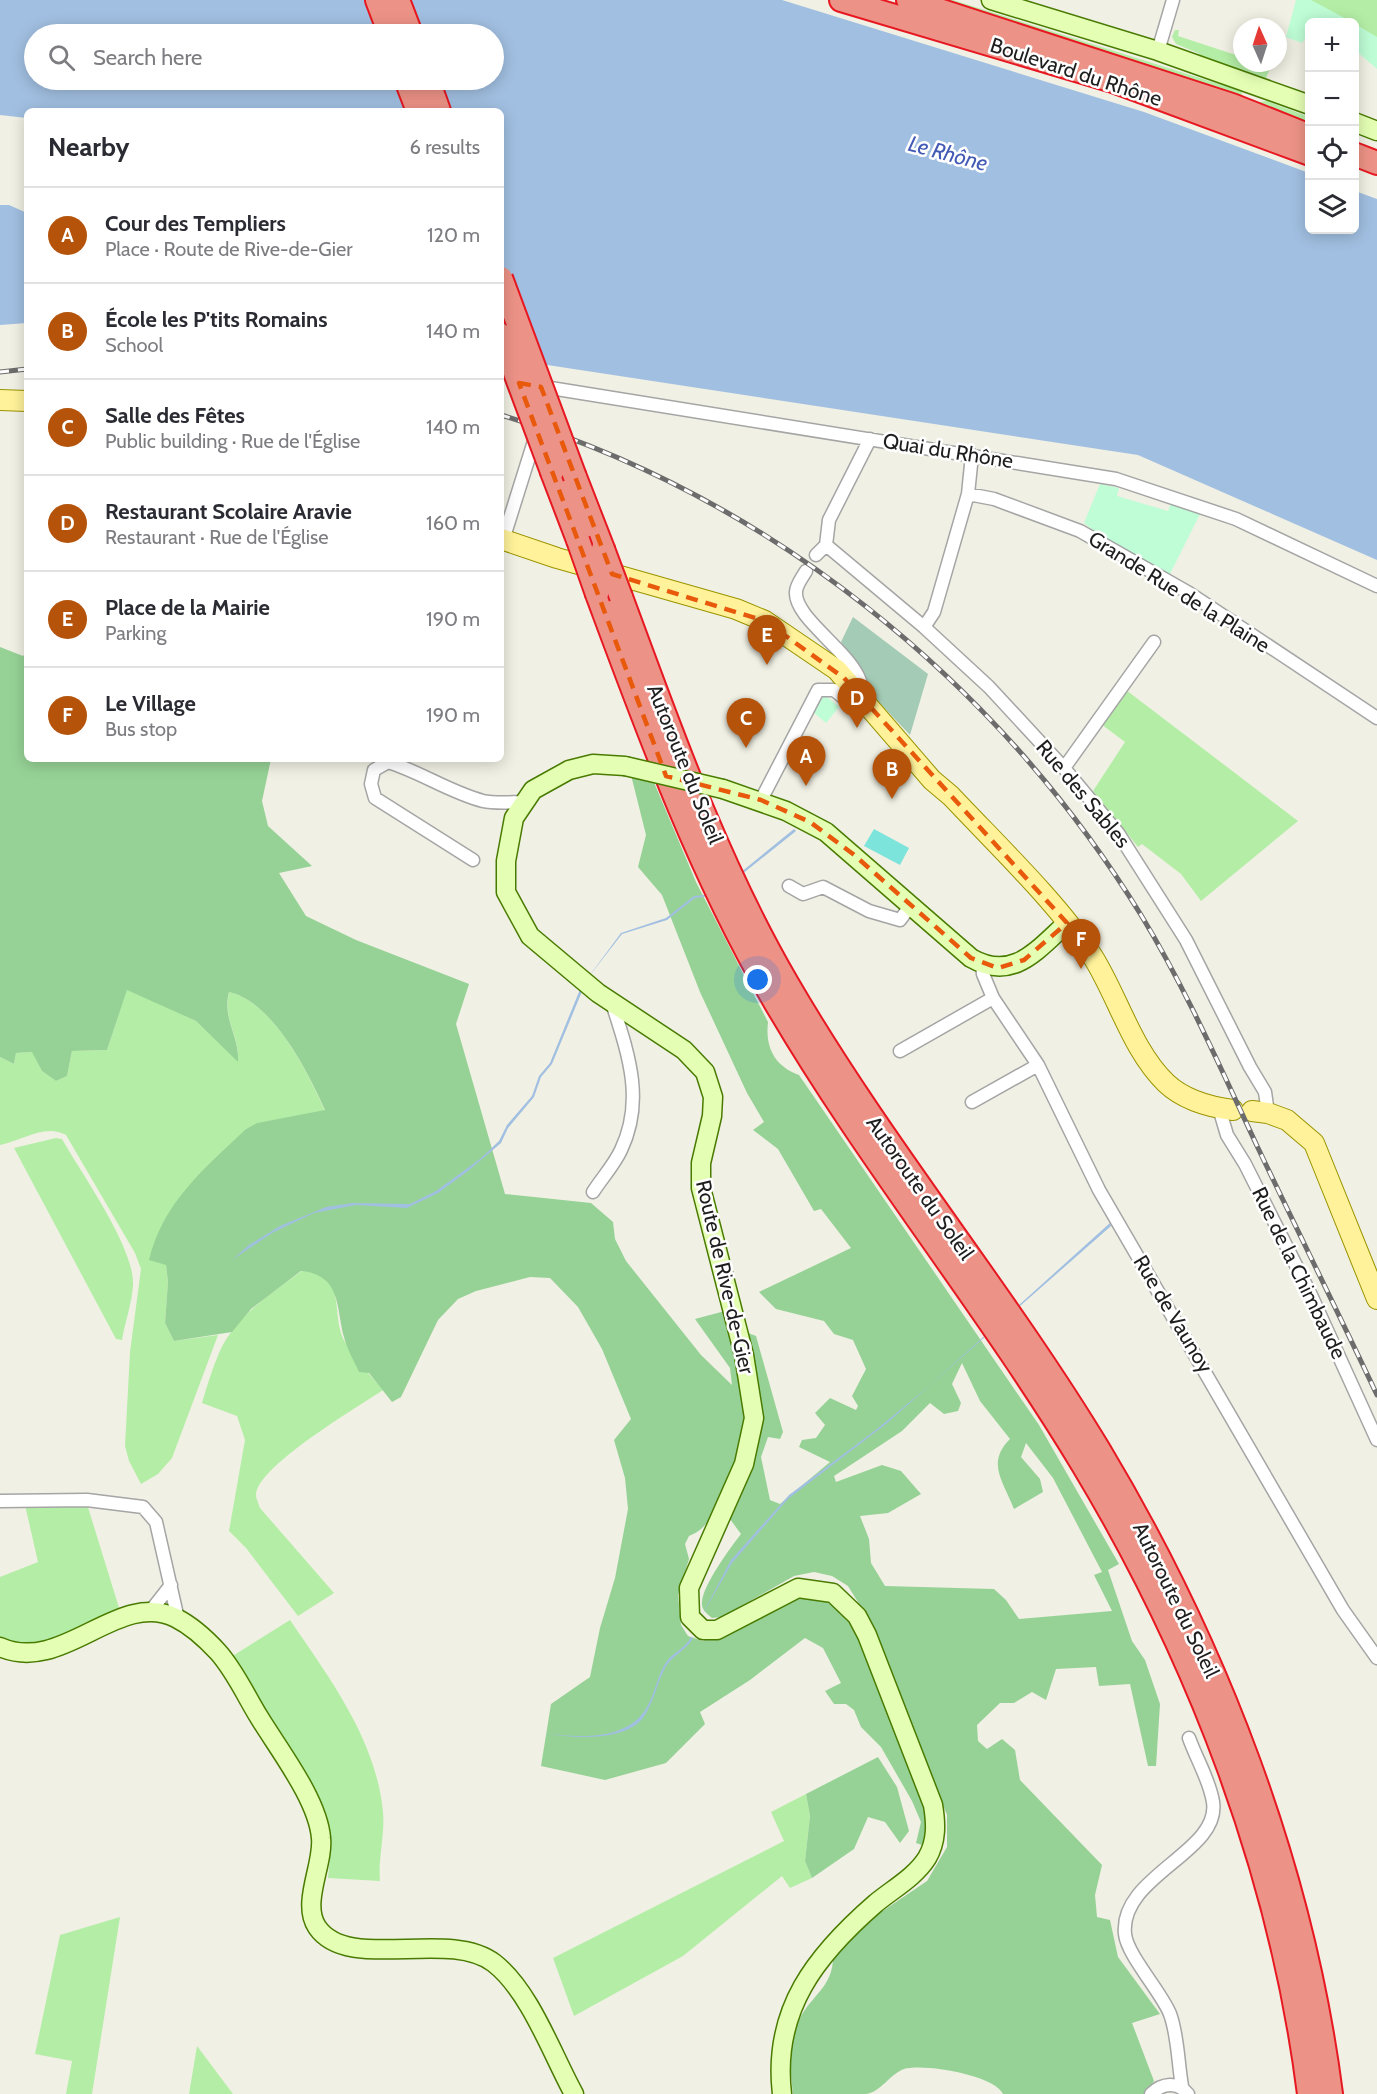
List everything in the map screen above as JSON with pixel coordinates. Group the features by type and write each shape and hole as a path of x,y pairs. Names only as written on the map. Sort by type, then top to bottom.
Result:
{"highway":[{"path":"377,0 386,24"},
{"path":"398,0 407,24"},
{"name":"Boulevard du Rhône","path":"841,0 1113,81 1305,151"},
{"name":"Boulevard du Rhône","path":"908,0 1221,101 1305,134"},
{"path":"410,90 417,108"},
{"path":"432,90 438,108"},
{"path":"1359,156 1377,163"},
{"path":"1359,172 1377,178"},
{"name":"Autoroute du Soleil","path":"504,286 679,754 719,850 784,979 854,1092 1099,1451 1183,1607 1230,1714 1273,1836 1320,2023 1331,2094"},
{"name":"Autoroute du Soleil","path":"504,343 660,760 701,858 769,992 837,1103 1083,1464 1164,1616 1213,1727 1251,1834 1285,1958 1309,2094"}],"main road":[{"path":"992,0 1158,51 1305,103"},
{"path":"1359,124 1377,131"},
{"path":"0,400 24,401"},
{"path":"504,540 557,558 736,609 765,621 837,670 932,780 951,796 1067,923 1094,958 1158,1075 1183,1095 1287,1120 1314,1143 1377,1299"},
{"name":"Route de Rive-de-Gier","path":"782,2094 780,2051 783,2034 805,1981 838,1937 910,1876 926,1859 933,1845 936,1824 933,1805 867,1635 847,1604 832,1593 798,1588 717,1630 703,1630 690,1617 689,1588 744,1464 754,1418 751,1391 701,1188 701,1163 712,1116 713,1097 705,1072 684,1050 612,1003 530,936 506,892 506,861 514,818 533,790 569,770 593,764 625,766 760,800 826,832 970,958 982,964"},
{"path":"982,964 998,968 1015,965 1067,923"},
{"path":"0,1647 18,1653 47,1651 113,1622 149,1612 178,1619 206,1639 220,1654 314,1812 321,1839 321,1857 312,1903 316,1925 324,1935 353,1947 443,1947 479,1955 492,1962 520,1992 574,2094"}],"street":[{"path":"1158,51 1173,0"},
{"name":"Quai du Rhône","path":"504,381 548,392 870,439 1100,476 1191,502 1236,519 1377,586"},
{"path":"504,533 535,438"},
{"path":"816,555 826,545 830,520 870,439"},
{"path":"924,627 934,612 968,494 972,455"},
{"name":"Grande Rue de la Plaine","path":"968,494 994,499 1073,527 1189,593 1377,718"},
{"name":"Rue des Sables","path":"826,545 924,627 989,687 1064,768 1118,833 1186,940 1265,1092 1243,1110"},
{"path":"760,800 818,690 834,690 854,706 860,695 858,673 836,644 802,612 796,601 796,590 806,571"},
{"path":"1064,768 1154,642"},
{"path":"473,860 375,798 371,784 374,770 388,762 409,768 454,792 486,802 525,802"},
{"path":"789,886 803,894 823,887 869,911 900,920 911,905"},
{"name":"Rue de Vaunoy","path":"982,964 983,974 993,998 1038,1065 1099,1190 1343,1610 1377,1658"},
{"path":"900,1051 993,998"},
{"path":"593,1192 621,1151 632,1121 632,1067 612,1003"},
{"path":"972,1102 1038,1065"},
{"name":"Rue de la Chimbaude","path":"1243,1110 1227,1135 1245,1164 1311,1295 1377,1440"},
{"path":"0,1501 87,1500 118,1502 143,1507 156,1522 178,1619"},
{"path":"149,1612 171,1584"},
{"path":"1151,2094 1163,2086 1185,2090 1170,2014 1124,1935 1128,1908 1149,1882 1202,1835 1209,1821 1214,1804 1189,1738"}],"highlighted area":[{"path":"519,383 541,387 612,574 765,621 844,678 1067,923 1024,960 998,968 971,958 853,854 810,822 761,800 666,776"}],"green space":[{"path":"941,0 953,0 1241,91 1243,97 1259,102 1267,101 1305,115 1305,123 1165,71"},
{"path":"1296,0 1377,0 1377,54 1359,38 1359,18 1330,18"},
{"path":"1296,0 1311,0 1345,18 1305,18 1305,38 1302,43 1287,37"},
{"path":"1359,26 1377,37 1377,69 1359,53"},
{"path":"1175,30 1179,30 1178,36 1233,54 1233,70 1206,61 1198,53 1176,44 1172,37"},
{"path":"1240,72 1268,72 1265,80"},
{"path":"1100,484 1119,488 1117,496 1168,511 1171,503 1201,512 1169,576 1111,544 1084,523"},
{"path":"853,617 928,674 910,735 872,695 863,673 841,642"},
{"path":"0,647 24,655 24,762 270,762 262,801 268,826 312,866 279,873 306,916 356,940 469,984 456,1024 505,1194 591,1203 613,1222 615,1239 626,1261 701,1355 732,1385 730,1368 695,1319 725,1311 743,1384 745,1428 741,1451 721,1499 708,1521 700,1530 689,1536 685,1544 689,1559 678,1595 681,1625 688,1636 703,1641 793,1599 814,1598 834,1605 852,1624 868,1654 922,1793 928,1826 922,1845 916,1843 921,1822 912,1801 881,1747 861,1727 854,1710 846,1704 834,1704 825,1691 841,1683 823,1648 805,1638 750,1680 700,1712 705,1724 666,1763 605,1780 541,1766 551,1704 590,1677 600,1628 615,1578 628,1509 625,1478 614,1440 631,1419 602,1349 578,1307 550,1278 530,1277 476,1291 458,1299 438,1320 401,1397 392,1402 369,1373 359,1372 345,1341 335,1294 330,1285 314,1274 301,1271 251,1309 232,1332 174,1341 165,1323 168,1282 166,1265 149,1260 164,1221 175,1203 201,1172 246,1129 257,1123 325,1110 287,1040 260,1009 245,998 229,992 227,1002 229,1019 238,1053 238,1062 196,1021 127,990 107,1050 72,1051 67,1076 56,1081 42,1071 32,1052 16,1053 14,1064 0,1057"},
{"path":"1126,690 1298,821 1201,901 1181,874 1142,844 1138,847 1093,791 1125,742 1101,724"},
{"path":"826,696 839,707 826,723 813,712 820,698"},
{"path":"631,775 653,780 696,882 768,1022 768,1040 773,1055 784,1067 799,1075 1039,1425 1119,1564 1108,1570 1132,1641 1145,1660 1160,1704 1156,1766 1148,1766 1130,1684 1099,1686 1096,1667 1056,1669 1046,1700 1032,1692 1014,1703 1000,1703 977,1725 978,1741 987,1749 1002,1739 1015,1750 1020,1780 1102,1865 1095,1895 1097,1917 1110,1920 1118,1957 1160,2014 1132,2023 1154,2081 1146,2094 1003,2094 987,2081 973,2076 942,2069 913,2068 899,2071 871,2093 793,2094 791,2056 795,2029 804,2011 826,1983 830,1975 833,1955 865,1923 927,1881 947,1847 947,1815 871,1623 848,1586 832,1576 814,1572 794,1576 722,1617 712,1618 702,1607 707,1586 741,1534 727,1515 756,1455 761,1419 748,1333 756,1336 783,1432 780,1439 768,1437 761,1457 770,1500 780,1504 830,1462 799,1447 802,1440 816,1438 825,1425 815,1413 830,1398 856,1410 858,1406 852,1396 866,1369 853,1340 834,1334 824,1321 776,1309 759,1292 851,1248 821,1209 814,1211 778,1149 753,1130 764,1122 747,1093 700,992 662,895 638,867 646,835","holes":["962,1363 980,1401 1010,1439 999,1456 998,1464 1002,1481 1014,1509 1043,1492 1040,1479 1021,1457 1026,1443 1053,1478 1102,1572 1094,1575 1112,1611 1019,1619 1006,1600 994,1589 885,1586 871,1563 869,1539 860,1516 888,1513 921,1494 901,1471 882,1465 836,1482 834,1476 902,1431 930,1403 944,1414 958,1411 961,1403 952,1384"]},
{"path":"127,989 196,1021 238,1061 237,1044 228,1012 229,992 245,998 260,1009 287,1041 309,1077 325,1111 258,1123 246,1129 166,1265 168,1282 165,1323 174,1341 218,1335 172,1458 158,1474 141,1484 129,1461 125,1446 130,1352 141,1269 135,1253 66,1135 50,1131 41,1132 0,1145 0,1057 14,1064 16,1053 33,1052 42,1071 56,1081 67,1076 72,1051 107,1050"},
{"path":"56,1138 62,1139 105,1211 125,1251 131,1269 133,1285 122,1340 116,1339 14,1148"},
{"path":"302,1271 317,1274 327,1280 336,1297 338,1319 345,1342 383,1390 290,1454 261,1483 256,1495 260,1508 334,1593 298,1616 246,1548 229,1531 245,1440 237,1416 202,1403 219,1353 234,1328 266,1297"},
{"path":"87,1504 120,1611 37,1646 0,1639 0,1577 38,1562 25,1505"},
{"path":"290,1620 349,1711 371,1760 379,1785 383,1812 380,1881 328,1878 331,1844 324,1811 231,1657"},
{"path":"878,1757 897,1787 909,1831 900,1843 885,1822 868,1817 854,1849 812,1878 805,1861 810,1816 806,1794"},
{"path":"806,1794 810,1816 805,1861 812,1878 790,1888 782,1876 683,1956 574,2016 553,1958 784,1841 771,1812"},
{"path":"120,1917 92,2094 66,2094 72,2061 35,2054 60,1935"},
{"path":"197,2046 233,2094 189,2094"}],"shaded area":[{"path":"874,829 909,848 900,865 864,846"}],"water":[{"name":"Le Rhône","path":"0,0 782,0 1144,112 1305,172 1305,234 1359,234 1359,192 1377,199 1377,560 1138,455 504,358 504,108 24,108 24,118 0,115"},
{"path":"0,205 9,205 24,212 24,323 0,325"},
{"path":"794,829 796,831 716,895 695,898 667,920 622,934 587,979 621,933 666,918 694,896 714,894"},
{"path":"581,987 583,989 552,1064 541,1077 534,1097 508,1128 501,1143 468,1171 438,1193 407,1208 356,1205 314,1213 272,1233 232,1260 249,1245 280,1226 326,1207 353,1203 410,1204 436,1191 480,1159 499,1141 507,1125 532,1096 539,1076 550,1063"},
{"path":"1110,1223 1111,1226 886,1424 788,1499 732,1563 701,1617 731,1560 789,1495 877,1429 929,1386"},
{"path":"691,1637 693,1638 690,1642 665,1668 648,1710 637,1724 626,1730 599,1736 570,1737 545,1733 573,1736 602,1735 628,1726 639,1718 647,1707 662,1669 668,1660"}],"railway":[{"path":"0,372 24,369"},
{"path":"504,416 599,450 693,494 782,546 866,607 945,675 1017,749 1083,829 1141,915 1157,943 1202,1030 1377,1395"}],"place":[{"name":"Place de la Mairie","path":"767,665"},
{"name":"Restaurant Scolaire Aravie","path":"857,728"},
{"name":"Salle des Fêtes","path":"746,748"},
{"name":"Cour des Templiers","path":"806,786"},
{"name":"École les P'tits Romains","path":"892,799"},
{"name":"Le Village","path":"1081,969"}]}
